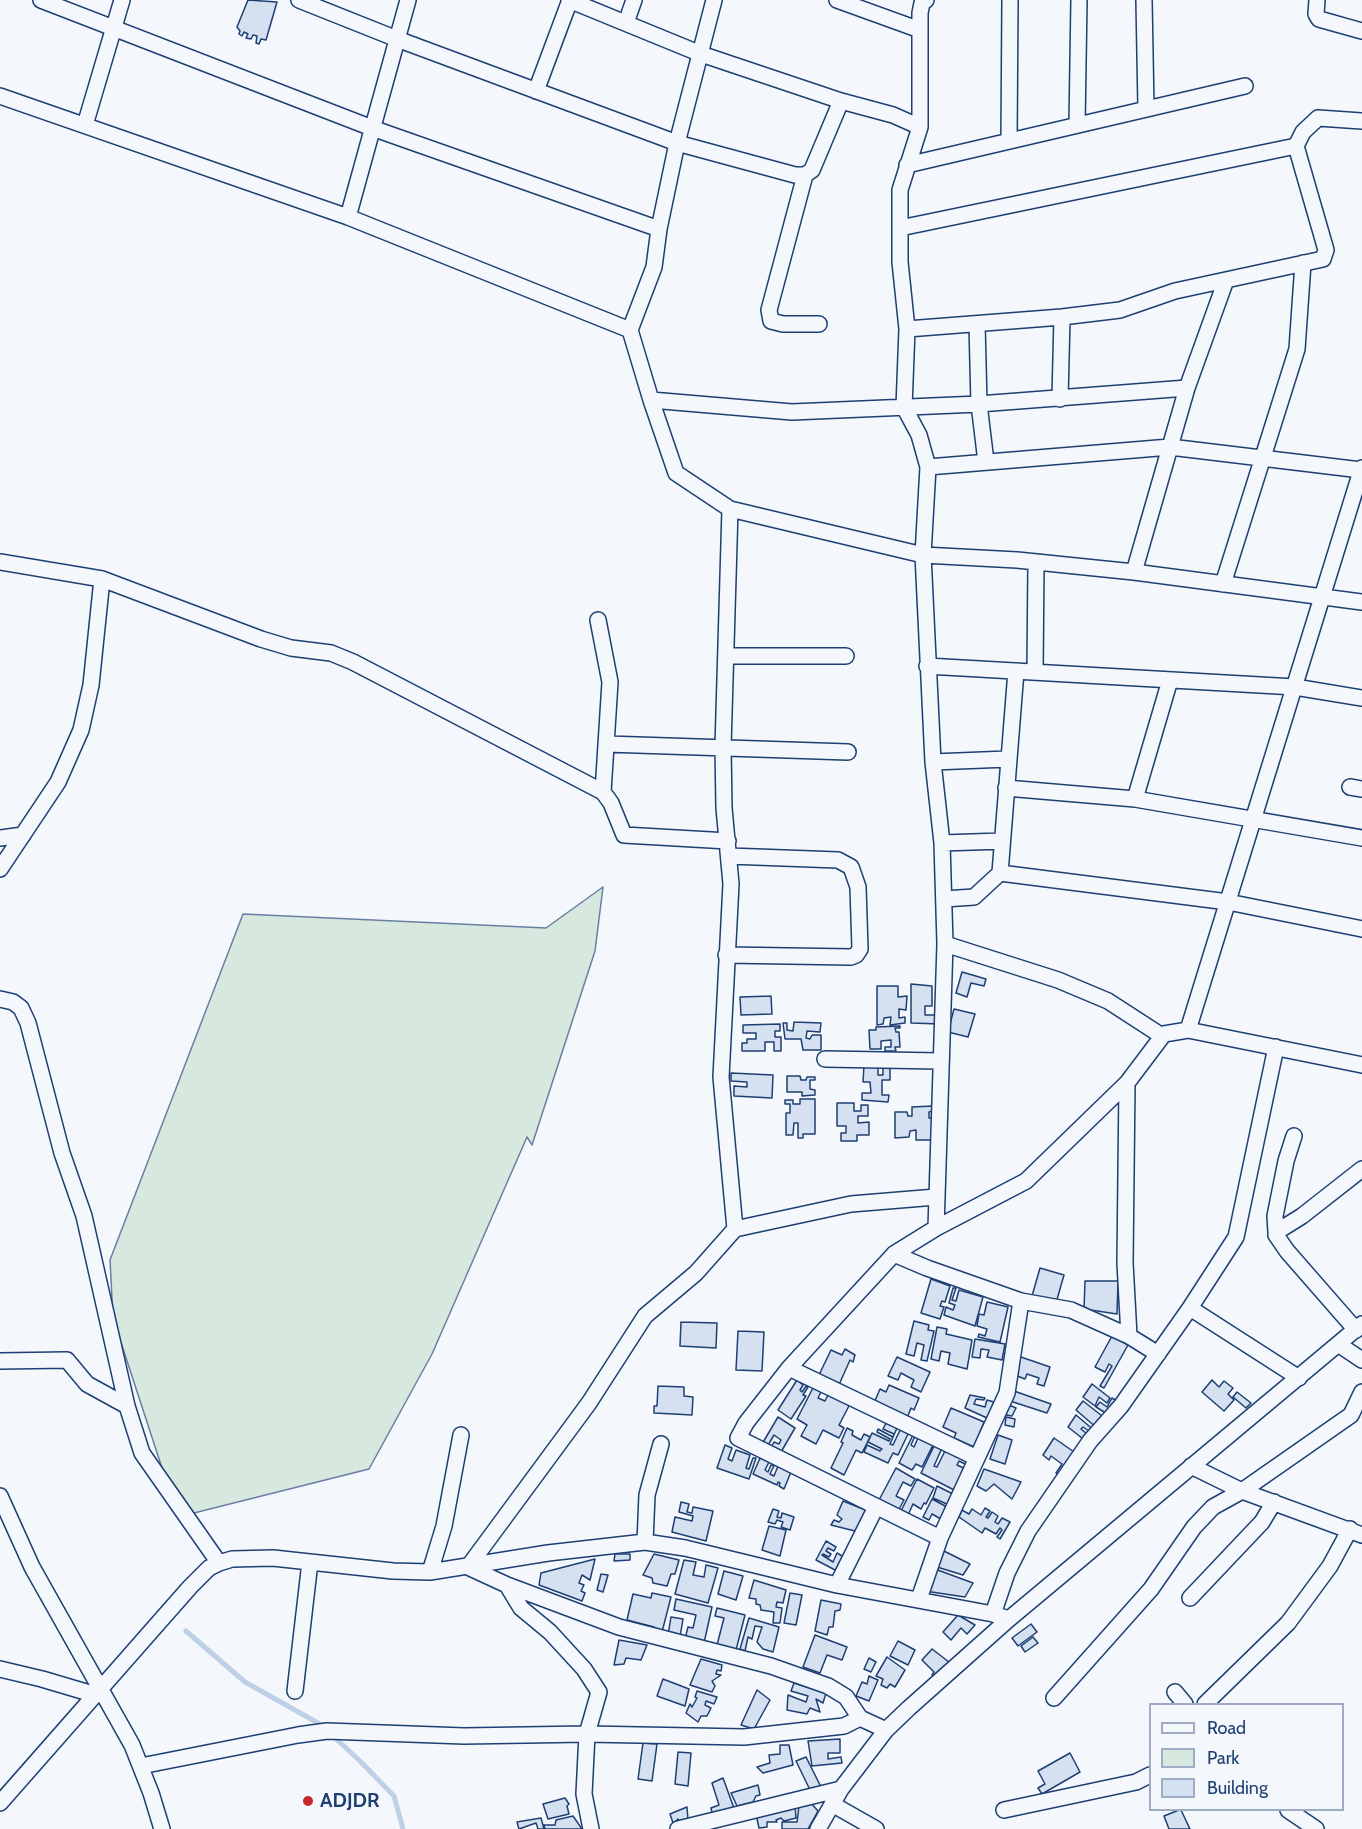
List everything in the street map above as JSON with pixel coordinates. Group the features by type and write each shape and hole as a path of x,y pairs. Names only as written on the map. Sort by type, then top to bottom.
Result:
{"street":[{"path":"41,0 372,128 659,230"},
{"path":"85,125 122,0"},
{"path":"299,0 397,39 677,143 795,175 805,175 812,170 841,102"},
{"path":"348,217 408,0"},
{"path":"536,91 569,0 701,54 841,102 886,113 920,128"},
{"path":"626,22 634,0"},
{"path":"714,0 677,143 659,230 654,267 630,330 675,473 730,509 923,555 1036,562 1134,572 1362,602"},
{"path":"837,0 920,30"},
{"path":"926,0 922,3 920,13 920,128 900,190 900,262 907,329 904,407 919,435 928,467 923,555 933,762 942,843 945,944 936,1228"},
{"path":"1009,141 1010,0"},
{"path":"1077,125 1079,0"},
{"path":"1145,0 1146,109"},
{"path":"1317,0 1316,14 1319,19 1362,31"},
{"path":"907,165 1245,86"},
{"path":"0,96 348,217 630,330"},
{"path":"907,329 1062,317 1120,309 1175,291 1323,259 1326,250 1296,146 1303,132 1318,118 1362,121"},
{"path":"900,228 1296,146"},
{"path":"805,175 770,310 771,321 783,324 819,324"},
{"path":"1223,584 1297,349 1303,263"},
{"path":"1134,572 1187,388 1226,280"},
{"path":"1060,399 1062,317"},
{"path":"978,324 979,404 986,462"},
{"path":"651,400 792,412 979,404 1187,388"},
{"path":"928,467 1170,447 1362,469 1358,492 1188,1030"},
{"path":"730,509 723,747 724,808 731,884 721,1077 735,1229"},
{"path":"0,562 102,579 261,639 291,648 331,653 353,662 603,792 611,803 624,835 728,840"},
{"path":"1035,672 1036,562"},
{"path":"0,869 58,782 81,730 91,685 102,579"},
{"path":"598,620 610,682 603,792"},
{"path":"727,656 846,656"},
{"path":"927,666 1295,687 1362,698"},
{"path":"944,899 974,897 1000,873 1016,671"},
{"path":"1135,799 1170,680"},
{"path":"607,744 849,752"},
{"path":"933,762 1008,759"},
{"path":"1006,788 1135,799 1362,838"},
{"path":"0,838 23,835"},
{"path":"942,843 1002,841"},
{"path":"726,955 851,957 856,955 860,949 858,887 851,867 838,860 729,856"},
{"path":"1000,873 1228,902 1362,929"},
{"path":"945,944 1058,980 1108,1001 1162,1036"},
{"path":"0,999 13,1002 21,1008 28,1023 62,1153 84,1216 127,1406 142,1453 219,1563"},
{"path":"940,1538 738,1438 789,1368 894,1254 936,1228 1026,1181 1127,1083 1162,1036 1188,1030 1362,1065"},
{"path":"993,1614 1007,1572 1028,1531 1090,1441 1121,1406 1158,1354 1236,1237 1276,1047"},
{"path":"825,1059 940,1061"},
{"path":"1127,1083 1125,1263 1129,1336"},
{"path":"818,1829 841,1789 886,1730 1009,1619 1359,1327 1287,1251 1276,1233 1275,1216 1286,1161 1294,1136"},
{"path":"1276,1233 1302,1216 1362,1169"},
{"path":"468,1567 589,1403 645,1316 696,1273 735,1229 851,1204 936,1197"},
{"path":"894,1254 1021,1301 1071,1310 1129,1336 1158,1354"},
{"path":"919,1599 940,1538 1007,1393 1021,1301"},
{"path":"1190,1308 1299,1378"},
{"path":"1338,1344 1362,1360"},
{"path":"0,1361 67,1360 87,1384 127,1406"},
{"path":"789,1368 977,1458"},
{"path":"1054,1698 1151,1589 1194,1527 1213,1507 1242,1491 1351,1415 1362,1392"},
{"path":"430,1572 444,1526 461,1435"},
{"path":"645,1542 647,1495 660,1444"},
{"path":"1191,1466 1242,1491 1356,1532 1288,1623 1206,1703"},
{"path":"0,1496 32,1567 98,1692 132,1745 162,1829"},
{"path":"1190,1598 1262,1522 1274,1502"},
{"path":"837,1585 876,1507"},
{"path":"0,1803 6,1788 98,1692 209,1568 219,1563 251,1557 393,1571 430,1572 548,1553 645,1542 685,1548 837,1585 919,1599 1009,1619"},
{"path":"295,1691 310,1562"},
{"path":"468,1567 507,1585 619,1627 771,1666 828,1686 846,1698 860,1718 886,1730"},
{"path":"507,1585 522,1608 550,1632 584,1669 597,1688 599,1697 587,1734 584,1794 591,1829"},
{"path":"0,1669 98,1692"},
{"path":"1175,1692 1184,1703"},
{"path":"141,1766 327,1731 464,1736 587,1734 744,1737 844,1726 860,1718"},
{"path":"1004,1810 1137,1782 1149,1776"},
{"path":"678,1829 841,1789"},
{"path":"832,1804 876,1829"},
{"path":"1291,1811 1316,1829"}],"green space":[{"path":"603,887 595,951 532,1145 527,1137 432,1354 369,1469 178,1517 113,1318 110,1260 243,914 546,928"}],"building":[{"path":"248,0 277,2 266,40 261,39 259,44 256,43 257,36 253,35 251,39 246,38 248,34 244,32 242,36 237,27"},
{"path":"962,972 986,979 984,986 971,983 967,997 956,993"},
{"path":"911,984 932,986 932,1006 925,1006 925,1015 940,1015 940,1024 911,1023"},
{"path":"877,986 898,986 898,997 907,996 906,1010 899,1009 899,1018 905,1017 905,1023 890,1025 891,1017 884,1018 883,1024 877,1025"},
{"path":"771,996 772,1014 741,1015 740,997"},
{"path":"954,1009 975,1014 968,1037 948,1032"},
{"path":"794,1022 821,1023 820,1032 807,1031 806,1038 821,1035 821,1050 803,1050 801,1039 785,1039 783,1023 787,1023 787,1030 793,1031"},
{"path":"780,1024 780,1031 775,1031 775,1037 781,1037 781,1051 774,1051 774,1042 765,1042 765,1051 742,1051 742,1043 747,1043 747,1039 756,1039 756,1033 743,1033 743,1025"},
{"path":"900,1026 900,1028 895,1028 896,1032 899,1032 900,1047 895,1047 896,1051 885,1051 885,1047 891,1047 891,1040 881,1041 881,1049 870,1049 869,1030 876,1030 876,1027"},
{"path":"864,1065 878,1066 878,1075 883,1075 883,1066 890,1066 890,1080 882,1080 882,1095 889,1095 888,1102 862,1100 862,1093 871,1093 870,1082 863,1082"},
{"path":"731,1073 773,1075 772,1098 734,1096 734,1086 747,1087 747,1082 731,1081"},
{"path":"787,1076 800,1076 801,1080 815,1077 815,1080 810,1080 810,1089 815,1090 815,1095 802,1096 802,1092 787,1092"},
{"path":"800,1099 815,1099 815,1134 803,1134 803,1138 798,1138 798,1123 794,1123 793,1135 786,1135 786,1113 790,1113 790,1104 785,1104 785,1100 793,1100 793,1104 800,1104"},
{"path":"837,1103 854,1103 854,1111 861,1111 861,1105 868,1105 868,1116 858,1116 858,1123 869,1122 869,1135 857,1135 857,1141 841,1141 841,1133 846,1133 846,1126 837,1126"},
{"path":"933,1106 933,1111 929,1112 929,1118 934,1118 933,1140 916,1140 916,1130 910,1131 909,1137 895,1138 895,1112 907,1112 908,1116 912,1116 912,1107"},
{"path":"1040,1268 1064,1275 1056,1303 1032,1296"},
{"path":"931,1279 950,1286 945,1302 942,1301 940,1306 944,1307 940,1319 921,1313"},
{"path":"1085,1281 1118,1281 1117,1314 1084,1309"},
{"path":"953,1288 956,1288 952,1300 956,1301 959,1290 983,1297 975,1326 944,1315 946,1307 953,1310 955,1305 949,1303"},
{"path":"987,1302 1008,1307 1000,1342 978,1337 979,1334 985,1336 987,1329 977,1326 979,1314 984,1315"},
{"path":"914,1321 929,1325 928,1330 934,1331 927,1361 921,1360 924,1345 917,1343 914,1356 906,1354"},
{"path":"681,1322 717,1323 716,1348 680,1346"},
{"path":"937,1327 947,1329 946,1334 972,1340 967,1369 948,1364 950,1353 941,1351 939,1361 931,1359"},
{"path":"738,1331 764,1332 762,1371 736,1370"},
{"path":"1112,1336 1128,1345 1104,1388 1100,1386 1112,1366 1109,1364 1105,1372 1095,1367"},
{"path":"975,1339 1005,1344 1002,1360 987,1357 989,1350 981,1349 980,1358 972,1357"},
{"path":"845,1349 855,1355 853,1362 850,1360 838,1387 818,1377 831,1350 842,1355"},
{"path":"1018,1356 1050,1367 1044,1386 1037,1384 1039,1378 1027,1374 1025,1379 1012,1374"},
{"path":"897,1357 930,1372 921,1392 911,1387 914,1380 901,1373 898,1380 888,1376"},
{"path":"797,1380 803,1385 800,1390 802,1392 806,1386 808,1387 803,1395 806,1396 791,1419 778,1410"},
{"path":"1212,1380 1219,1387 1224,1381 1233,1388 1228,1394 1234,1400 1224,1411 1202,1392"},
{"path":"1092,1384 1110,1398 1107,1403 1099,1397 1095,1406 1083,1397"},
{"path":"889,1385 919,1398 914,1410 911,1408 907,1418 874,1403 880,1389 886,1392"},
{"path":"658,1386 684,1387 684,1396 693,1397 692,1415 654,1413 654,1406 657,1406"},
{"path":"814,1386 822,1390 818,1398 825,1401 829,1393 850,1404 839,1425 844,1428 839,1438 823,1430 816,1444 801,1436 807,1425 797,1419"},
{"path":"1014,1391 1051,1404 1047,1413 1010,1401"},
{"path":"1237,1392 1251,1403 1246,1408 1233,1397"},
{"path":"970,1395 985,1398 984,1400 976,1399 974,1404 985,1407 987,1400 994,1402 987,1418 965,1408"},
{"path":"1112,1398 1120,1403 1109,1415 1096,1407 1100,1402 1107,1407"},
{"path":"1083,1401 1106,1419 1098,1429 1076,1410"},
{"path":"1009,1405 1016,1408 1012,1416 1006,1415"},
{"path":"951,1408 984,1422 974,1447 954,1438 956,1433 943,1427"},
{"path":"1076,1415 1095,1431 1093,1434 1083,1427 1081,1429 1091,1437 1087,1442 1068,1427"},
{"path":"778,1417 795,1428 781,1452 769,1451 774,1442 779,1444 781,1440 774,1435 767,1447 762,1444"},
{"path":"1006,1417 1015,1419 1014,1427 1005,1425"},
{"path":"886,1423 897,1428 890,1444 893,1445 901,1428 909,1432 898,1455 893,1453 888,1463 864,1452 867,1445 880,1451 882,1449 868,1442 872,1433 889,1441 890,1439 877,1432 878,1429 893,1437 894,1434 883,1429"},
{"path":"847,1428 853,1431 852,1435 861,1440 864,1434 870,1437 862,1453 856,1450 844,1475 831,1468 843,1443 841,1442"},
{"path":"914,1433 916,1434 911,1445 914,1447 918,1438 934,1443 922,1467 916,1464 912,1470 899,1463"},
{"path":"998,1435 1012,1440 1005,1464 990,1459"},
{"path":"1054,1438 1077,1454 1061,1476 1056,1473 1062,1464 1051,1456 1049,1460 1043,1455"},
{"path":"935,1444 942,1448 934,1466 937,1467 946,1449 969,1461 967,1465 959,1461 957,1465 966,1469 956,1491 921,1473"},
{"path":"725,1445 732,1448 728,1459 732,1461 736,1450 750,1455 746,1468 749,1469 753,1458 756,1458 749,1479 717,1468"},
{"path":"760,1458 769,1462 765,1470 768,1472 771,1465 774,1466 770,1474 774,1476 778,1466 791,1472 784,1489 779,1486 778,1482 777,1485 753,1474"},
{"path":"896,1468 915,1479 911,1486 903,1482 896,1496 904,1500 898,1511 879,1500"},
{"path":"984,1469 1021,1482 1012,1499 994,1484 986,1491 977,1486"},
{"path":"917,1479 934,1488 926,1504 924,1503 921,1509 913,1504 908,1515 901,1511"},
{"path":"937,1486 955,1495 949,1505 933,1498"},
{"path":"932,1499 947,1507 941,1519 932,1514 929,1520 923,1517"},
{"path":"843,1501 868,1511 855,1531 831,1525 834,1520 839,1522 842,1519 837,1515"},
{"path":"681,1502 689,1504 687,1512 692,1513 693,1507 713,1511 706,1541 672,1532 675,1517 692,1521 693,1516 679,1512"},
{"path":"985,1508 990,1511 986,1517 988,1518 992,1512 998,1516 995,1522 998,1524 1002,1518 1010,1522 1000,1539 997,1537 1002,1530 1000,1528 996,1534 985,1528 982,1533 959,1517 962,1510 969,1514 972,1509 981,1515"},
{"path":"773,1509 779,1511 777,1517 781,1518 782,1513 794,1517 790,1530 781,1527 783,1522 777,1520 775,1524 768,1522"},
{"path":"769,1526 786,1530 780,1556 762,1550"},
{"path":"826,1541 836,1547 834,1551 828,1548 826,1551 831,1554 829,1557 822,1555 833,1562 837,1553 844,1557 837,1571 816,1560"},
{"path":"944,1551 970,1564 963,1575 937,1567"},
{"path":"615,1554 630,1554 630,1560 614,1561"},
{"path":"654,1554 679,1560 675,1574 671,1574 667,1586 653,1583 652,1578 643,1575"},
{"path":"595,1559 590,1580 582,1575 579,1583 584,1585 581,1591 585,1593 582,1601 539,1585 541,1573"},
{"path":"684,1560 696,1562 693,1575 704,1577 706,1565 718,1568 708,1603 675,1594"},
{"path":"935,1569 973,1583 965,1597 925,1591"},
{"path":"724,1571 743,1576 736,1600 718,1594"},
{"path":"601,1574 608,1575 603,1592 597,1590"},
{"path":"754,1580 786,1590 783,1603 777,1602 776,1607 782,1608 780,1623 773,1623 774,1612 761,1610 760,1605 756,1604 756,1599 749,1598"},
{"path":"652,1593 671,1597 662,1632 653,1630 654,1627 627,1620 633,1594 651,1598"},
{"path":"790,1593 802,1595 796,1625 784,1623"},
{"path":"676,1599 712,1607 704,1643 685,1639 688,1627 693,1628 696,1615 674,1610"},
{"path":"821,1600 841,1604 840,1610 835,1611 833,1627 829,1627 827,1635 815,1631"},
{"path":"717,1608 745,1615 736,1650 717,1645 724,1618 715,1616"},
{"path":"958,1615 975,1625 967,1634 961,1628 951,1640 943,1632"},
{"path":"671,1617 683,1619 680,1637 668,1635"},
{"path":"749,1618 779,1627 773,1652 763,1649 757,1642 762,1627 755,1626 752,1639 748,1637 745,1651 740,1649"},
{"path":"1031,1624 1037,1632 1018,1646 1012,1638"},
{"path":"815,1635 847,1647 842,1660 827,1655 820,1673 803,1667"},
{"path":"1033,1637 1038,1643 1025,1652 1021,1646"},
{"path":"619,1640 647,1645 641,1660 626,1658 624,1664 614,1665"},
{"path":"898,1641 915,1650 908,1665 890,1656"},
{"path":"932,1649 949,1662 936,1678 932,1675 934,1672 922,1660"},
{"path":"887,1657 905,1670 895,1687 890,1684 887,1688 881,1685 883,1679 876,1676"},
{"path":"869,1658 876,1662 871,1672 864,1669"},
{"path":"701,1659 722,1665 721,1671 717,1670 716,1674 721,1675 712,1681 715,1686 712,1692 690,1685"},
{"path":"869,1676 878,1680 869,1701 856,1696 862,1682 867,1684"},
{"path":"663,1679 689,1689 685,1706 657,1696"},
{"path":"794,1683 826,1693 823,1703 816,1699 820,1712 810,1708 807,1714 787,1710 788,1695 806,1702 808,1696 791,1691"},
{"path":"757,1690 770,1700 754,1729 741,1725"},
{"path":"697,1691 717,1697 714,1704 706,1701 705,1705 711,1708 707,1716 701,1716 698,1722 686,1713 690,1704 692,1707 697,1698 695,1697"},
{"path":"840,1739 840,1753 828,1753 828,1759 841,1757 842,1763 812,1766 808,1741"},
{"path":"643,1743 657,1744 652,1781 638,1779"},
{"path":"780,1745 789,1745 793,1765 763,1773 757,1767 770,1763 769,1755 780,1754"},
{"path":"678,1752 691,1753 688,1786 675,1784"},
{"path":"1070,1753 1080,1772 1042,1794 1038,1788 1045,1784 1038,1771"},
{"path":"806,1757 821,1787 810,1790 796,1761"},
{"path":"723,1778 735,1811 713,1817 711,1808 719,1805 712,1783"},
{"path":"758,1785 760,1795 756,1796 753,1802 737,1806 731,1793"},
{"path":"565,1798 569,1804 567,1806 569,1814 548,1819 543,1804"},
{"path":"811,1803 818,1811 808,1829 782,1829 782,1822 797,1822 799,1806"},
{"path":"795,1806 796,1818 784,1821 781,1818 776,1820 777,1822 767,1822 767,1827 759,1828 756,1814"},
{"path":"687,1807 688,1820 679,1822 678,1819 674,1826 670,1814"},
{"path":"1181,1811 1190,1829 1169,1829 1164,1816"},
{"path":"573,1816 582,1829 545,1829 544,1825 555,1825 556,1820"},
{"path":"541,1818 544,1829 538,1829 536,1823 519,1829 517,1822"}],"waterway":[{"path":"186,1631 245,1682 324,1728"},
{"path":"331,1734 394,1796 403,1829"}],"place":[{"name":"ADJDR","path":"308,1801"}]}
